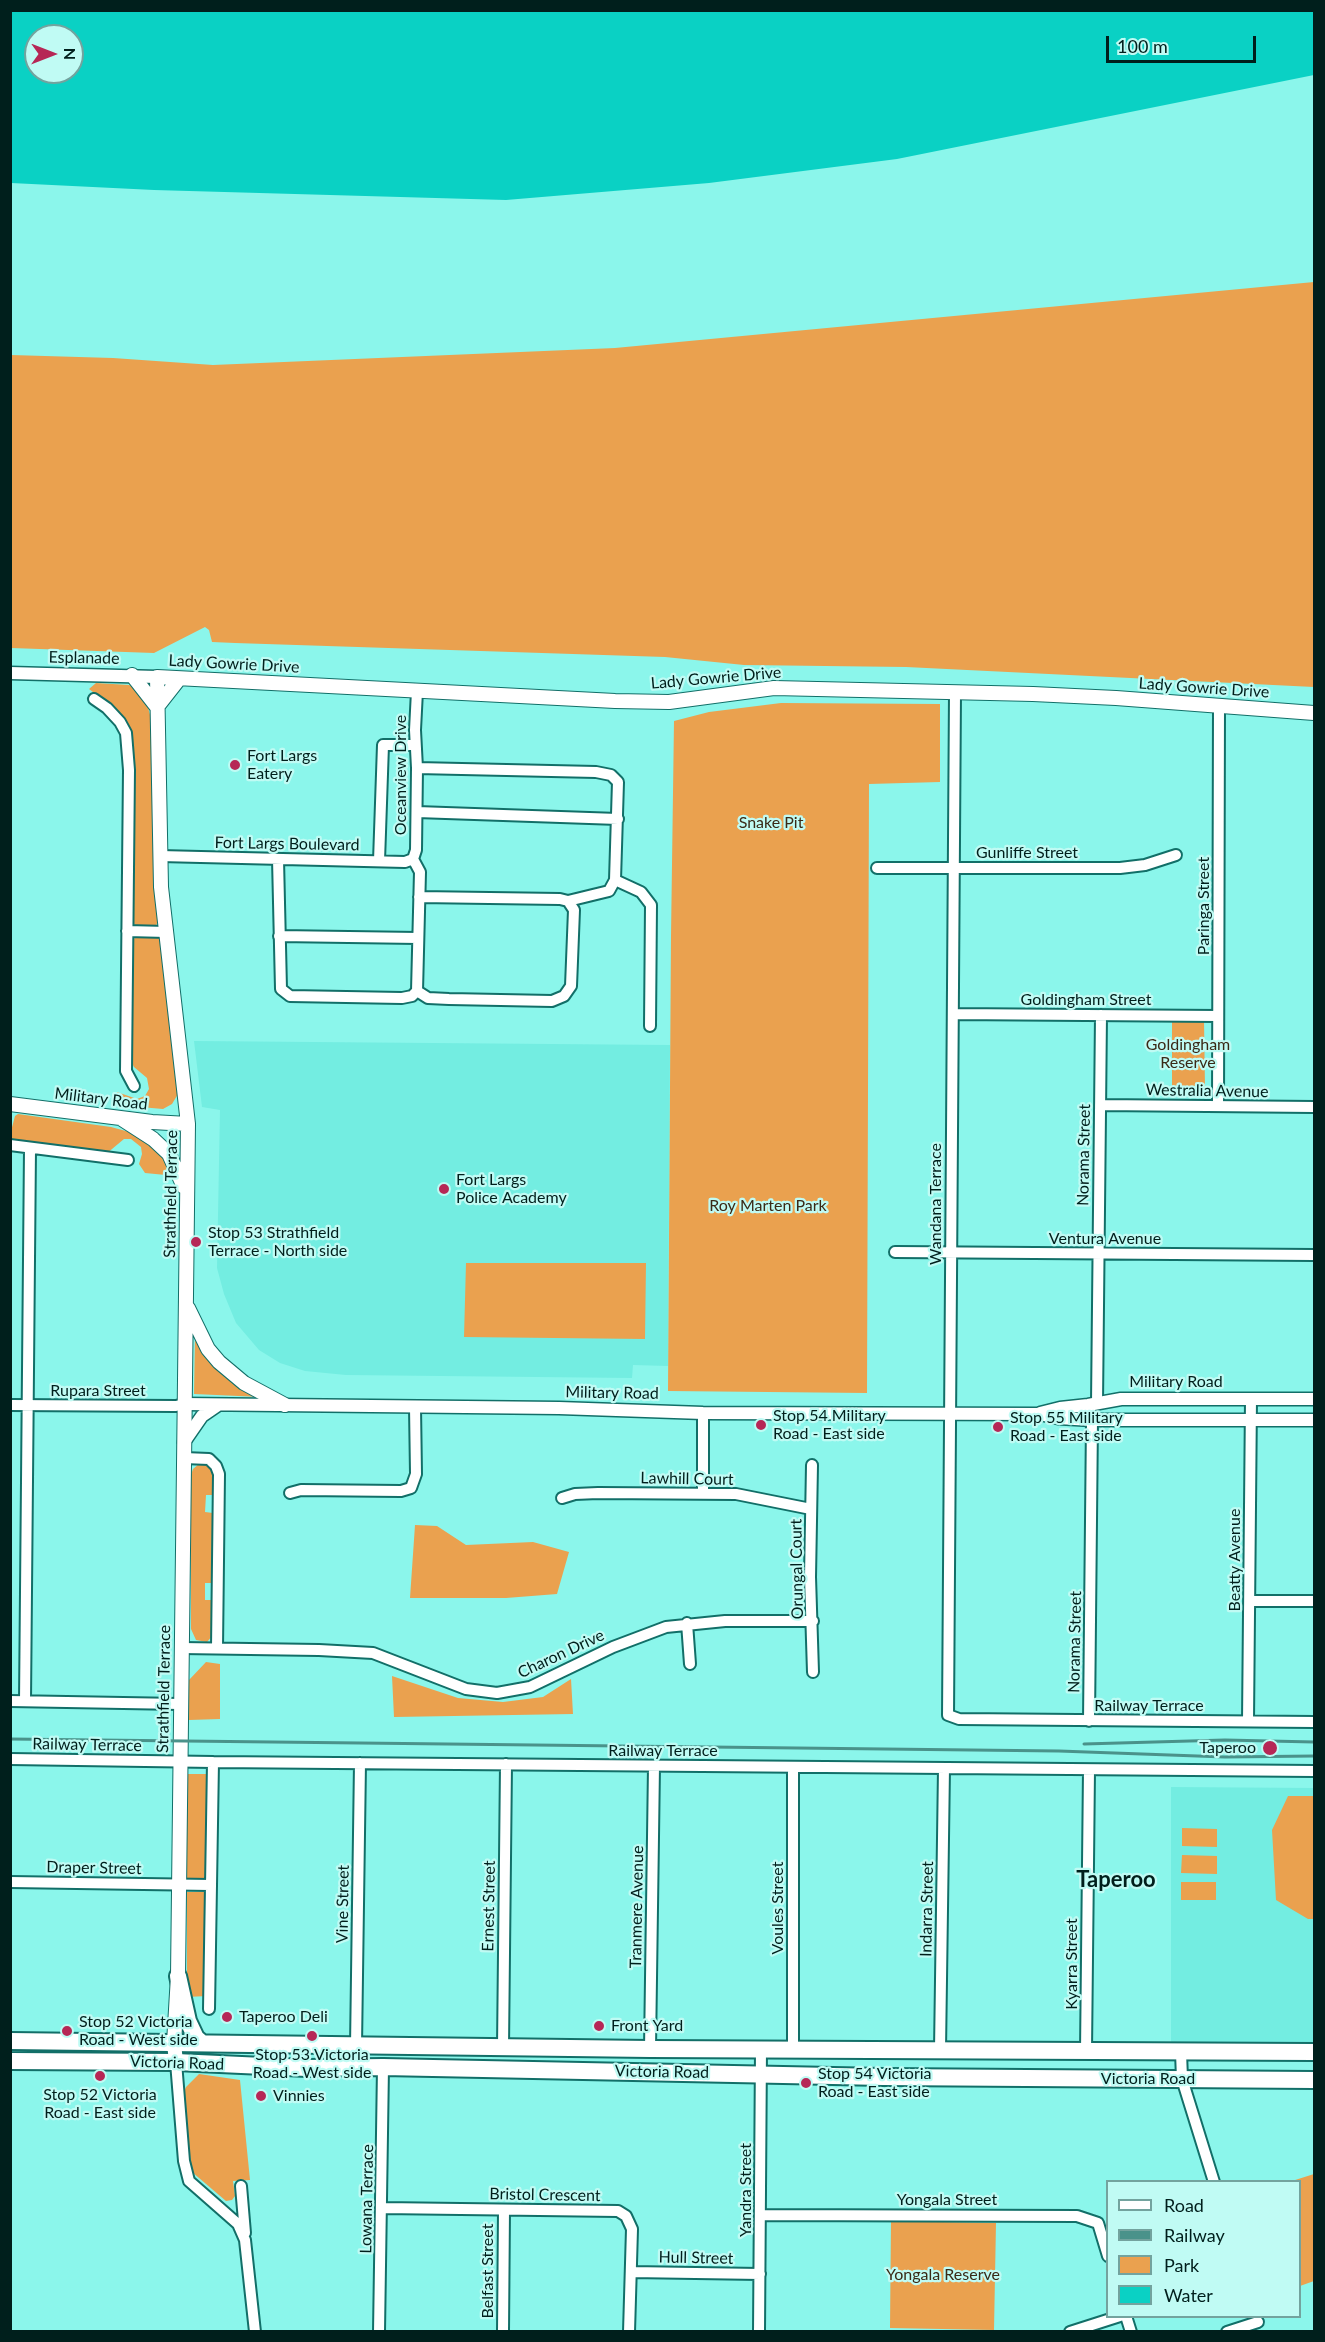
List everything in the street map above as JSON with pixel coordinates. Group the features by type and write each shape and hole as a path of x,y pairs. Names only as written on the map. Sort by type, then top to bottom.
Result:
{"highway":[{"path":"178,1976 188,2020 196,2038 202,2043"},
{"name":"Victoria Road","path":"10,2041 650,2049 1314,2052"},
{"path":"427,2047 456,2061 457,2069"},
{"name":"Victoria Road","path":"10,2061 176,2062 308,2068 383,2067 883,2077 1314,2080"}],"main road":[{"path":"132,675 157,707 179,679"},
{"name":"Lady Gowrie Drive","path":"157,677 669,702 774,688 1116,698 1314,713"},
{"name":"Strathfield Terrace","path":"157,677 161,887 188,1124 178,1976 174,2043 176,2062"},
{"name":"Military Road","path":"10,1104 188,1124"},
{"path":"120,1118 153,1139 170,1154 187,1194"},
{"path":"186,1303 208,1349 219,1362 244,1383 285,1405"}],"street":[{"name":"Esplanade","path":"10,673 157,677"},
{"name":"Oceanview Drive","path":"412,859 416,850 417,691"},
{"name":"Wandana Terrace","path":"948,1715 955,693"},
{"path":"94,699 107,708 126,733 129,770 126,1071 134,1086"},
{"name":"Paringa Street","path":"1218,1106 1220,706"},
{"path":"379,861 383,745 415,745"},
{"path":"417,768 596,772 611,776 618,782 615,880 609,891 568,901 419,897"},
{"path":"417,812 618,819"},
{"name":"Gunliffe Street","path":"877,868 1120,868 1145,865 1176,855"},
{"name":"Fort Largs Boulevard","path":"160,856 405,862 412,859"},
{"path":"278,859 279,981 281,989 290,996 402,998 411,996 417,991 420,872 412,859"},
{"path":"615,880 641,892 651,905 650,1026"},
{"path":"417,991 428,998 449,999 552,1001 564,996 571,986 574,910 568,901"},
{"path":"127,931 167,932"},
{"path":"279,936 418,938"},
{"name":"Goldingham Street","path":"952,1014 1218,1016"},
{"name":"Norama Street","path":"1097,1403 1101,1015"},
{"name":"Westralia Avenue","path":"1100,1105 1314,1107"},
{"path":"10,1145 128,1160"},
{"path":"25,1701 30,1149"},
{"name":"Ventura Avenue","path":"895,1252 1314,1255"},
{"name":"Military Road","path":"1039,1414 1060,1408 1121,1399 1314,1399"},
{"name":"Beatty Avenue","path":"1248,1721 1251,1399"},
{"name":"Rupara Street","path":"10,1405 176,1406 184,1404"},
{"name":"Military Road","path":"184,1404 703,1413 1039,1414 1058,1418 1092,1420 1314,1420"},
{"path":"184,1442 202,1416 219,1405"},
{"path":"290,1493 300,1490 401,1491 411,1488 416,1474 415,1407"},
{"path":"703,1413 703,1494"},
{"name":"Norama Street","path":"1089,1721 1092,1420"},
{"path":"183,1458 209,1460 216,1466 219,1474 218,1648"},
{"name":"Orungal Court","path":"812,1465 810,1577 813,1672"},
{"name":"Lawhill Court","path":"562,1498 575,1494 598,1493 736,1494 811,1509"},
{"path":"1250,1600 1314,1601"},
{"name":"Charon Drive","path":"181,1648 373,1653 466,1689 505,1692 530,1688 612,1647 649,1632 687,1623 813,1621"},
{"path":"687,1623 690,1664"},
{"path":"10,1701 180,1704"},
{"name":"Railway Terrace","path":"948,1715 959,1719 1314,1722"},
{"name":"Railway Terrace","path":"10,1759 1314,1771"},
{"path":"209,2009 213,1762"},
{"name":"Vine Street","path":"356,2046 360,1763"},
{"name":"Ernest Street","path":"503,2047 506,1764"},
{"name":"Tranmere Avenue","path":"650,2049 654,1766"},
{"name":"Voules Street","path":"793,1767 793,2049"},
{"name":"Indarra Street","path":"940,2050 944,1768"},
{"name":"Kyarra Street","path":"1086,2051 1089,1770"},
{"name":"Draper Street","path":"10,1882 178,1884"},
{"path":"178,1884 210,1885"},
{"name":"Yandra Street","path":"759,2331 762,2049"},
{"path":"1181,2052 1182,2079 1214,2180"},
{"name":"Strathfield Terrace","path":"176,2062 184,2161 189,2181 238,2224 245,2240"},
{"name":"Lowana Terrace","path":"379,2331 383,2067"},
{"name":"Strathfield Terrace","path":"241,2186 255,2331"},
{"name":"Bristol Crescent","path":"382,2208 618,2211 626,2216 632,2229 629,2331"},
{"name":"Belfast Street","path":"503,2331 504,2210"},
{"name":"Yongala Street","path":"761,2215 1077,2216 1098,2223 1106,2252"},
{"name":"Hull Street","path":"631,2272 760,2274"},
{"path":"1070,2331 1113,2318"},
{"path":"1227,2331 1258,2323"}],"shaded area":[{"name":"Fort Largs Police Academy","path":"194,1041 670,1045 668,1366 633,1365 632,1378 346,1375 305,1371 280,1363 259,1350 236,1323 224,1294 217,1268 220,1110 202,1107"},
{"path":"1171,1787 1314,1788 1314,2043 1171,2043"}],"green space":[{"path":"1314,282 1314,687 906,667 744,665 665,657 212,642 209,630 205,627 154,653 11,648 11,355 113,358 213,365 615,348"},
{"path":"96,683 129,685 139,690 146,701 151,718 153,855 158,921 156,926 136,927 132,920 130,728 113,707 89,689"},
{"name":"Roy Marten Park","path":"781,703 940,704 940,782 869,784 867,1393 668,1391 674,721 709,712"},
{"path":"136,937 157,937 161,940 178,1089 178,1094 172,1104 163,1109 117,1105 117,1092 137,1099 145,1096 149,1089 147,1078 134,1067 131,1061 132,941"},
{"name":"Goldingham Reserve","path":"1204,1020 1205,1088 1172,1089 1172,1021"},
{"path":"18,1114 111,1127 133,1133 168,1158 176,1176 145,1173 139,1164 142,1154 141,1147 131,1139 124,1139 106,1154 11,1139 15,1116"},
{"path":"466,1263 646,1263 645,1339 464,1337"},
{"path":"195,1335 221,1373 261,1397 194,1394"},
{"path":"200,1463 208,1464 214,1472 214,1495 206,1495 205,1512 213,1513 213,1583 205,1583 205,1600 213,1600 213,1635 207,1642 196,1640 191,1629 191,1475 193,1469"},
{"path":"415,1525 437,1526 466,1545 533,1542 569,1552 557,1594 506,1598 410,1598"},
{"path":"206,1662 220,1664 220,1719 189,1720 189,1680"},
{"path":"392,1676 458,1698 503,1702 543,1697 571,1679 573,1714 394,1717"},
{"path":"186,1774 211,1774 210,1878 186,1878"},
{"path":"1288,1796 1314,1796 1314,1919 1308,1919 1276,1900 1272,1830"},
{"path":"1182,1828 1217,1829 1217,1847 1182,1846"},
{"path":"1182,1855 1217,1856 1217,1874 1181,1873"},
{"path":"1181,1882 1216,1882 1216,1900 1181,1900"},
{"path":"187,1892 208,1892 207,1996 187,1997"},
{"path":"199,2074 240,2080 250,2180 233,2181 235,2196 232,2200 226,2201 192,2172 183,2094 186,2087"},
{"path":"1314,2174 1314,2281 1301,2286 1301,2180 1295,2180"},
{"name":"Yongala Reserve","path":"891,2221 996,2223 994,2330 890,2328"}],"water":[{"path":"11,10 1314,11 1314,75 897,159 709,183 506,200 154,190 11,183"}],"railway":[{"path":"10,1739 1059,1751 1225,1757 1314,1756"},
{"path":"1084,1744 1225,1740 1314,1742"}],"place":[{"name":"Fort Largs Eatery","path":"235,765"},
{"name":"Fort Largs Police Academy","path":"444,1189"},
{"name":"Stop 53 Strathfield Terrace - North side","path":"196,1242"},
{"name":"Stop 54 Military Road - East side","path":"761,1425"},
{"name":"Stop 55 Military Road - East side","path":"998,1427"},
{"name":"Taperoo","path":"1270,1748"},
{"name":"Taperoo Deli","path":"227,2017"},
{"name":"Front Yard","path":"599,2026"},
{"name":"Stop 52 Victoria Road - West side","path":"67,2031"},
{"name":"Stop 53 Victoria Road - West side","path":"312,2036"},
{"name":"Stop 52 Victoria Road - East side","path":"100,2076"},
{"name":"Stop 54 Victoria Road - East side","path":"806,2083"},
{"name":"Vinnies","path":"261,2096"}],"district":[{"name":"Taperoo","path":"1116,1880"}],"park label":[{"name":"Snake Pit","path":"771,823"}]}
